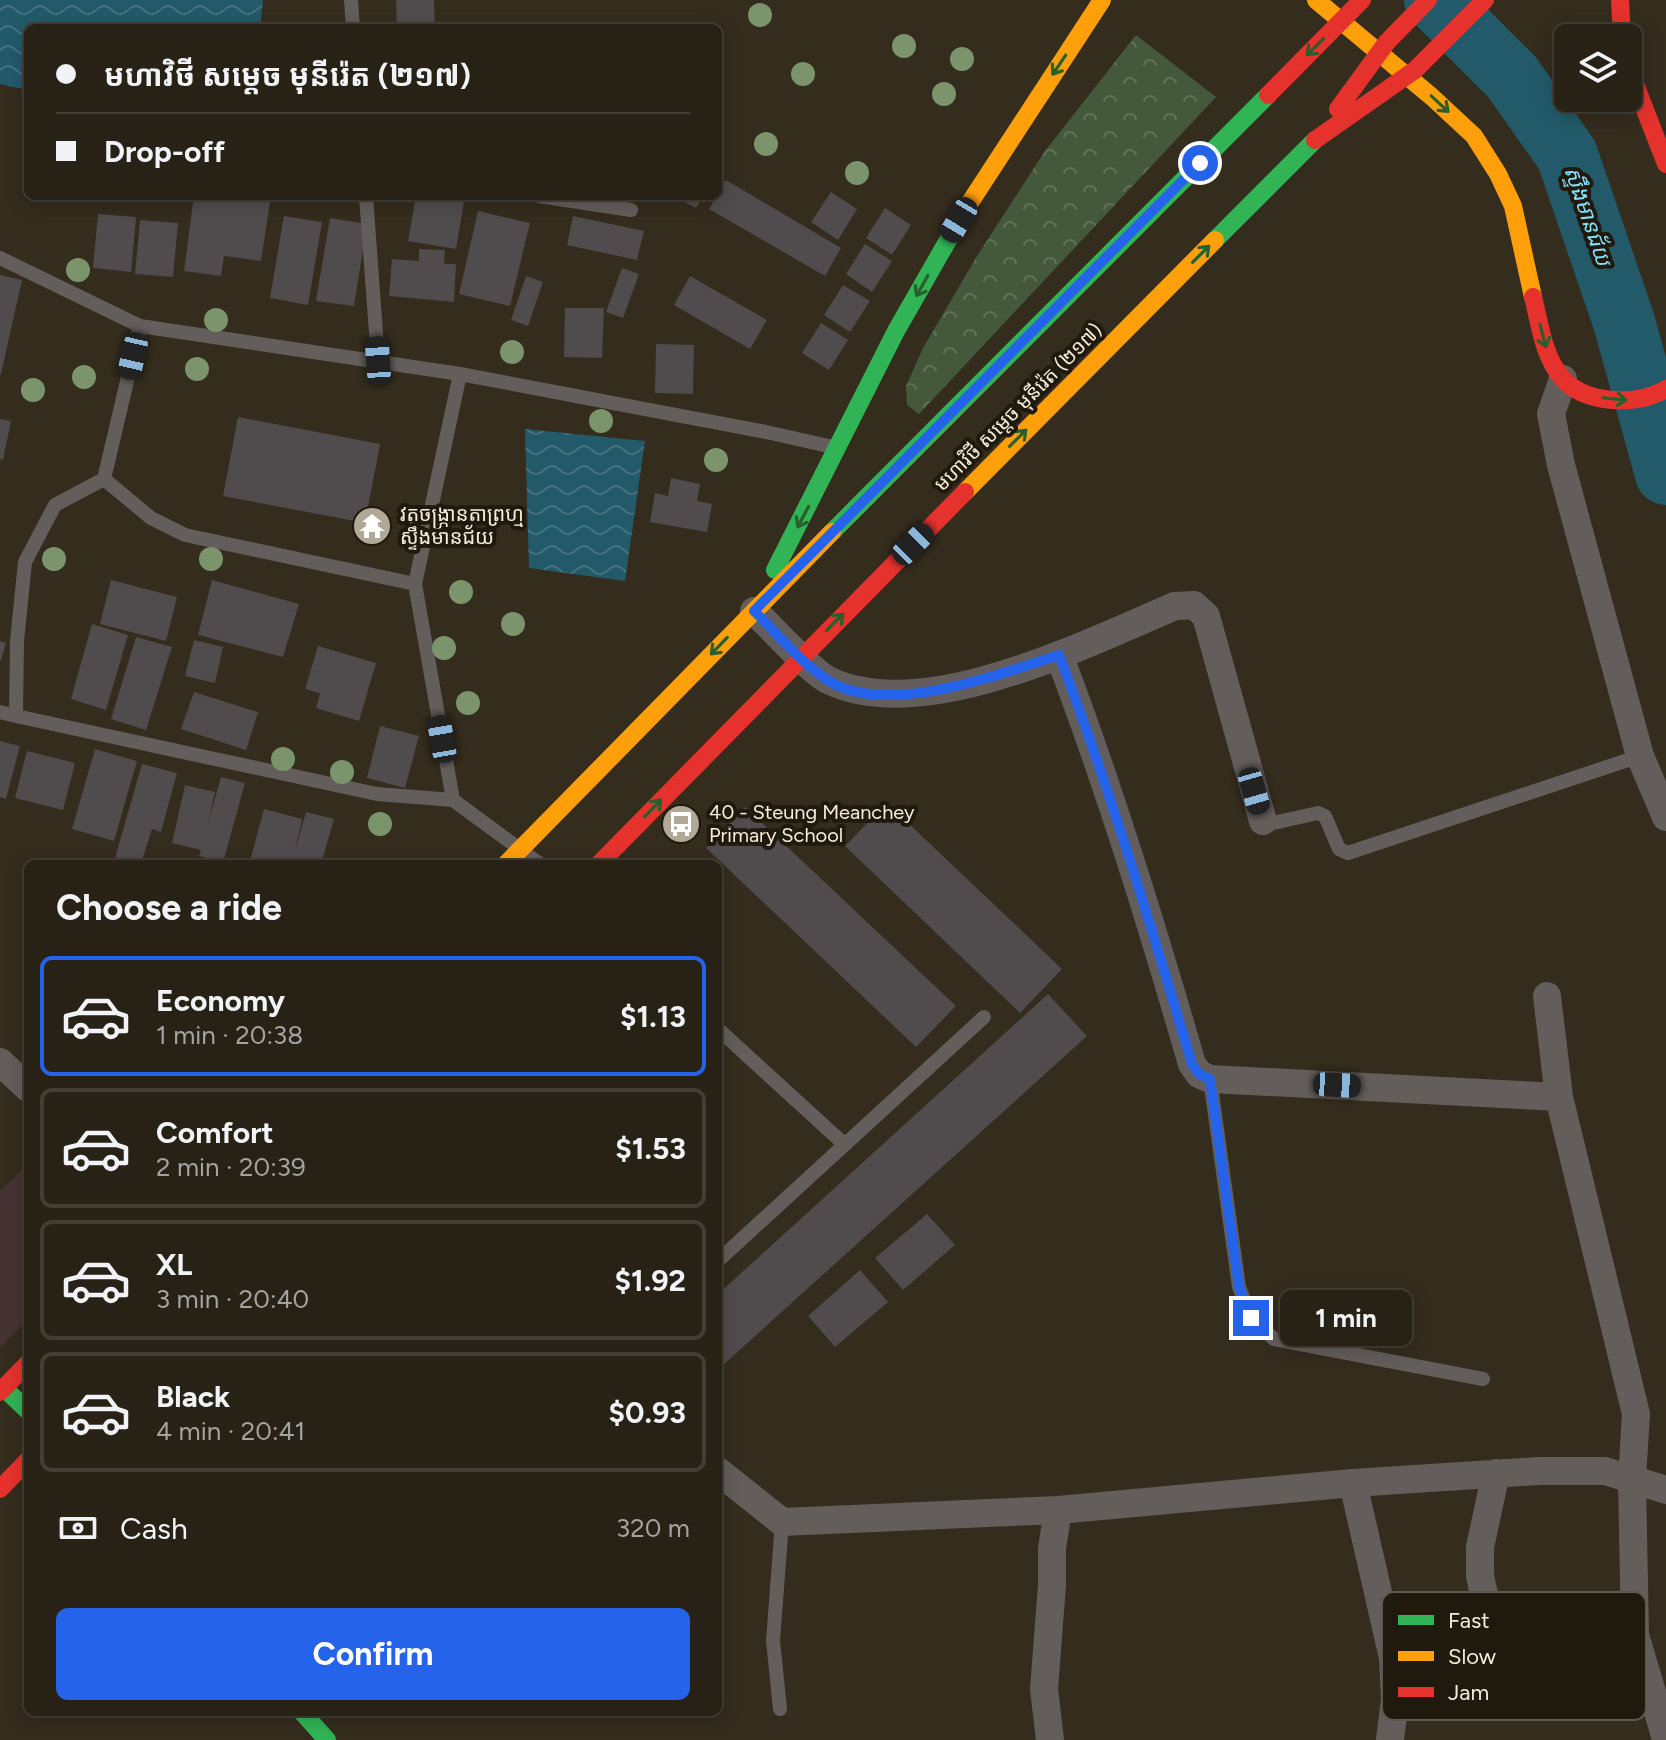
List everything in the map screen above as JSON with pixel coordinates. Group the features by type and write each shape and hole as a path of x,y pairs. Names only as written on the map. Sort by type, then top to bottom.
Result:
{"main road":[{"path":"1316,0 1474,136 1498,174 1513,206 1545,348 1564,380 1586,393 1607,400 1631,401 1654,396 1666,389"},
{"path":"510,860 1362,0"},
{"path":"1315,140 1387,42 1428,0"},
{"name":"មហាវិថី សម្តេច មុនីរ៉េត (២១៧)","path":"603,860 801,656 1315,140 1415,70 1485,0"},
{"path":"1620,0 1621,24"},
{"path":"754,611 896,331 947,241 996,158 1100,1"},
{"path":"1642,102 1666,164"},
{"path":"24,1367 2,1390 24,1408"},
{"path":"0,1489 24,1464"},
{"path":"306,1716 327,1740"}],"street":[{"path":"1564,380 1551,414 1561,465 1640,756 1666,817"},
{"path":"754,611 827,680 862,693 907,694 968,685 1059,655 1175,606 1194,605 1206,616 1263,821"},
{"path":"1059,655 1138,880 1192,1064 1199,1074 1210,1079 1559,1097"},
{"path":"1547,996 1559,1097 1636,1414 1632,1479 1634,1592"},
{"path":"0,1062 24,1084"},
{"path":"722,1474 782,1522 1058,1510 1496,1473 1605,1471 1665,1487"},
{"path":"1483,1592 1480,1547 1496,1473"},
{"path":"1353,1483 1382,1610"},
{"path":"1050,1740 1044,1689 1052,1548 1058,1510"},
{"path":"1646,1672 1666,1739"}],"lane":[{"path":"351,0 353,24"},
{"path":"366,200 378,360"},
{"path":"565,200 631,210"},
{"path":"0,258 140,326 460,374 839,448"},
{"path":"16,716 17,641 25,562 55,505 104,479 140,326"},
{"path":"453,800 415,584 460,374"},
{"path":"104,479 151,518 185,535 415,584"},
{"path":"0,712 377,794 453,800 535,860"},
{"path":"1263,821 1269,824 1318,813 1325,816 1339,849 1348,853 1640,756"},
{"path":"722,1257 984,1017"},
{"path":"722,1033 844,1144"},
{"path":"1210,1079 1239,1287 1251,1318 1274,1339 1483,1379"},
{"path":"780,1709 773,1641 782,1522"}],"shaded area":[{"path":"24,1168 24,1323 0,1348 0,1191"}],"green space":[{"path":"1136,35 1216,97 919,414 907,405 906,386 923,348 977,256 1045,151"}],"water":[{"path":"0,0 263,0 260,24 24,24 24,89 0,84"},
{"path":"525,429 645,441 625,581 529,568"}],"building":[{"path":"396,0 434,0 435,24 397,24"},
{"path":"726,180 841,248 825,276 709,209 714,200 722,200 722,187"},
{"path":"831,192 857,209 838,240 811,222"},
{"path":"193,200 270,200 261,261 224,256 221,276 184,271"},
{"path":"415,200 464,202 456,249 408,241"},
{"path":"681,200 701,200 696,208"},
{"path":"885,208 911,225 892,255 866,238"},
{"path":"478,211 530,223 510,306 459,294"},
{"path":"98,214 136,217 131,272 93,268"},
{"path":"284,216 322,222 308,305 270,298"},
{"path":"573,216 644,231 637,260 567,245"},
{"path":"330,218 367,224 354,306 316,301"},
{"path":"140,220 178,223 173,277 135,274"},
{"path":"865,244 892,261 872,292 846,274"},
{"path":"419,249 445,250 444,264 456,264 454,302 389,296 392,259 419,261"},
{"path":"622,268 639,274 623,318 606,312"},
{"path":"0,275 22,280 1,374 0,374"},
{"path":"526,276 543,282 528,326 511,320"},
{"path":"690,276 767,320 750,349 674,305"},
{"path":"843,285 870,301 850,332 824,315"},
{"path":"565,308 604,308 602,358 564,357"},
{"path":"821,323 848,340 829,370 802,353"},
{"path":"656,344 694,345 693,394 655,393"},
{"path":"238,417 380,444 365,523 223,496"},
{"path":"0,419 11,421 3,460 0,459"},
{"path":"671,478 700,484 697,501 712,504 707,532 650,522 655,493 668,496"},
{"path":"111,580 177,597 166,641 100,624"},
{"path":"212,580 299,604 283,657 198,635"},
{"path":"92,624 128,635 106,710 71,699"},
{"path":"136,637 172,647 146,730 111,719"},
{"path":"194,640 223,647 215,683 185,676"},
{"path":"0,641 6,643 1,660 0,660"},
{"path":"318,646 376,663 359,721 316,708 320,693 305,689"},
{"path":"194,692 258,712 246,750 181,729"},
{"path":"380,726 419,736 405,788 367,778"},
{"path":"0,741 20,746 6,799 0,797"},
{"path":"95,749 137,761 114,841 72,829"},
{"path":"27,751 75,763 63,810 15,798"},
{"path":"142,764 177,773 161,832 152,829 142,860 115,858"},
{"path":"221,777 245,783 224,860 199,856 201,850 172,843 185,785 215,792 208,823"},
{"path":"887,803 1062,969 1020,1013 845,846"},
{"path":"745,807 956,1006 916,1047 706,848"},
{"path":"264,809 302,819 295,851 306,812 334,819 322,860 250,860"},
{"path":"1048,994 1087,1036 722,1366 722,1290"},
{"path":"927,1214 955,1245 903,1290 875,1258"},
{"path":"860,1270 888,1302 835,1347 808,1316"}],"waterway":[{"name":"ស្ទឹងមានជ័យ","path":"1435,0 1512,77 1567,155 1624,322 1666,474"}],"traffic: fast":[{"path":"832,532 1268,95"},
{"path":"1215,240 1315,140"},
{"path":"775,570 896,331 967,207"},
{"path":"4,1388 24,1407"},
{"path":"306,1716 327,1740"}],"traffic: slow":[{"path":"967,207 1102,0"},
{"path":"1316,0 1474,136 1498,174 1513,206 1533,297"},
{"path":"965,492 1215,240"},
{"path":"510,860 832,532"}],"traffic: jam":[{"path":"1268,95 1362,0"},
{"path":"1338,109 1387,42 1428,0"},
{"path":"1315,140 1415,70 1485,0"},
{"path":"1620,0 1621,24"},
{"path":"1642,102 1666,164"},
{"path":"1533,297 1550,360 1572,387 1584,394 1612,400 1641,398 1666,389"},
{"path":"603,860 965,492"},
{"path":"0,1392 24,1367"},
{"path":"0,1489 24,1464"}],"place":[{"name":"វត្តចង្ក្រានតាព្រហ្ម ស្ទឹងមានជ័យ","path":"372,526"},
{"name":"40 - Steung Meanchey Primary School","path":"681,824"}],"route":[{"path":"1200,163 754,611 827,680 862,693 907,694 968,685 1059,655 1138,880 1192,1064 1199,1074 1210,1079 1239,1287 1251,1318"}]}
